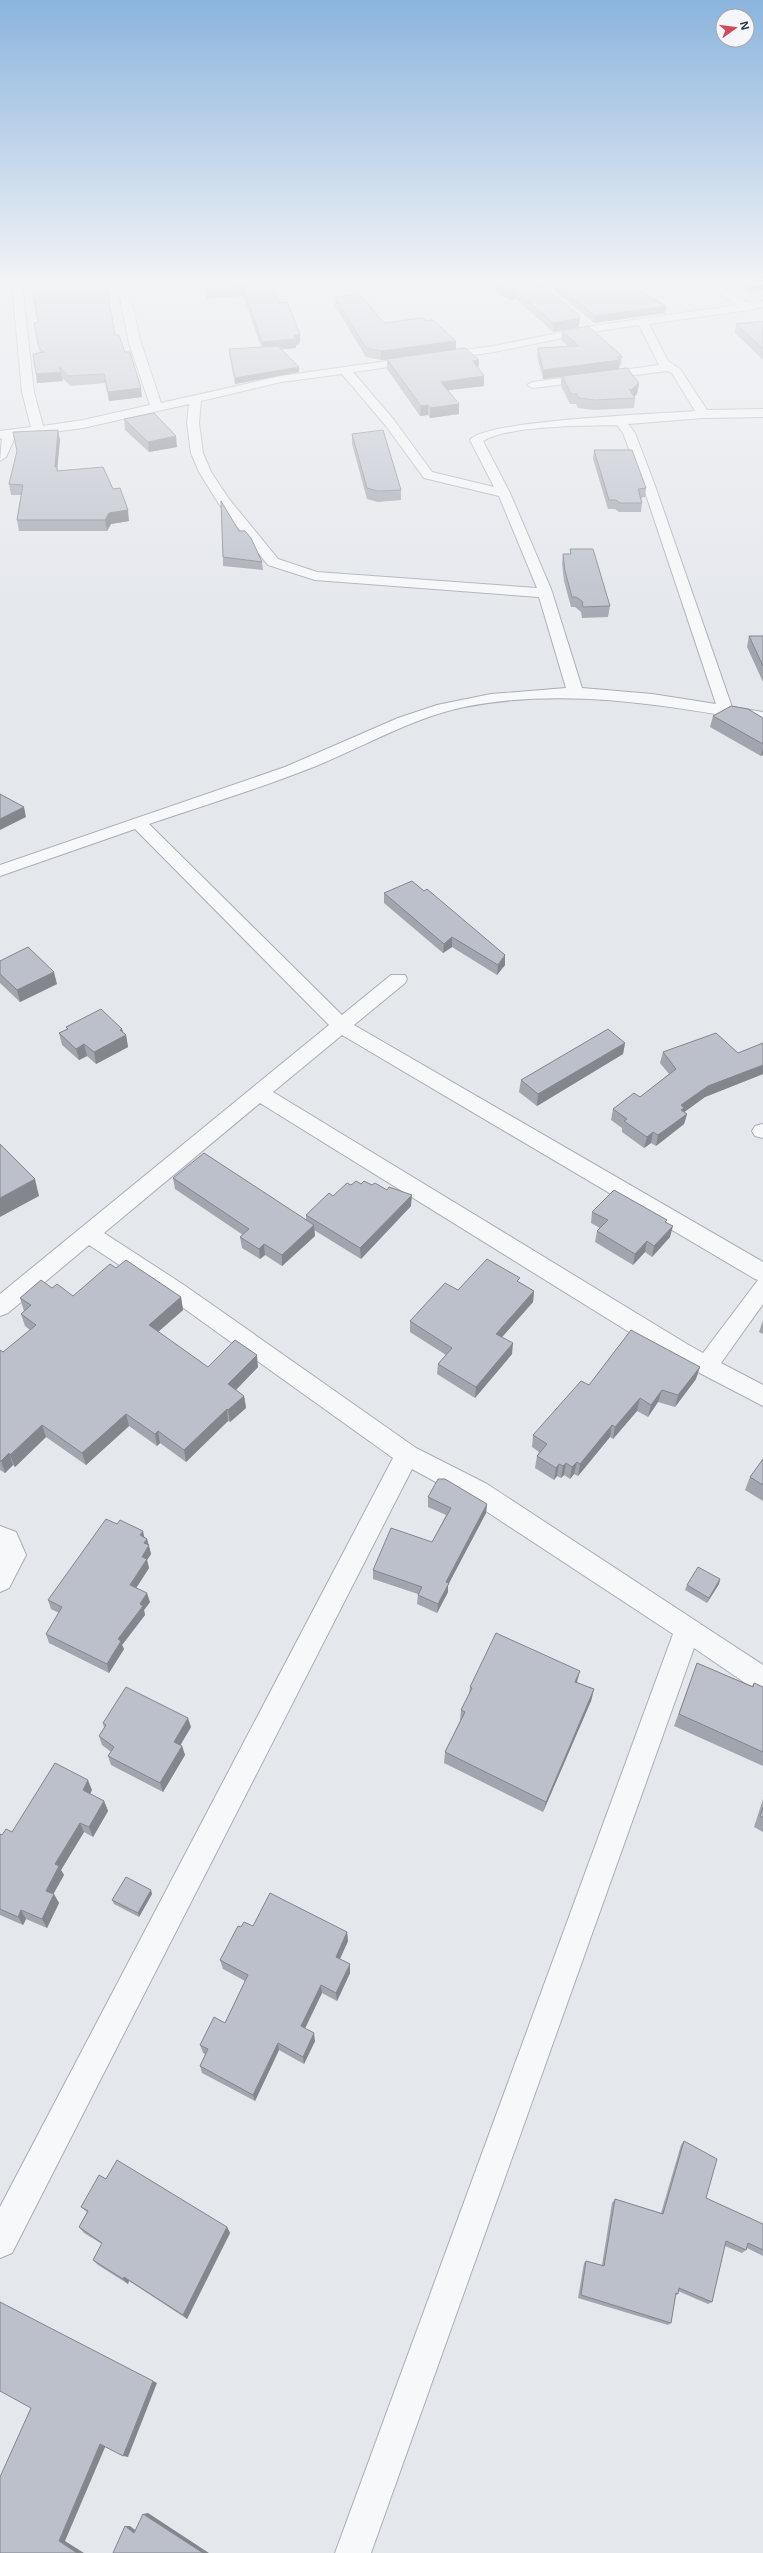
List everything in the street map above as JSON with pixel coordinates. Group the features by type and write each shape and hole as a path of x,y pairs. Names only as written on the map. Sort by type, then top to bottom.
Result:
{"street":[{"path":"31,402 38,429"},
{"path":"155,402 156,406"},
{"path":"0,457 5,434 83,424 173,402"},
{"path":"195,402 194,430 197,453 205,472 224,501 272,562 315,576 546,593"},
{"path":"372,402 390,423 428,475 504,493"},
{"path":"696,402 703,414"},
{"path":"575,692 546,593 504,493 478,447 476,440 481,435 511,429 703,414 763,413"},
{"path":"620,421 629,433 648,484 726,711"},
{"path":"0,871 138,822 293,770 408,719 444,707 488,699 575,692 648,698 763,717"},
{"path":"138,822 341,1026 763,1273"},
{"path":"0,1307 90,1235 398,979"},
{"path":"259,1093 706,1366 763,1396"},
{"path":"90,1235 176,1291 407,1456 478,1492 688,1628 763,1680"},
{"path":"706,1366 763,1287"},
{"path":"0,2241 407,1456"},
{"path":"0,1537 7,1540 13,1555 0,1580"},
{"path":"353,2553 688,1628"}],"building":[{"path":"418,402 457,402 459,404 430,408 428,405 421,406"},
{"path":"154,413 176,436 148,442 124,419"},
{"path":"58,430 55,467 57,467 57,471 103,467 113,489 120,488 128,510 109,513 105,520 17,520 23,485 9,484 17,451 13,432"},
{"path":"383,430 401,490 378,491 367,488 352,434"},
{"path":"594,450 632,450 646,488 638,489 642,503 620,503 616,500 609,500"},
{"path":"221,501 239,531 245,531 251,538 262,562 223,557"},
{"path":"570,549 593,549 610,606 583,607 582,601 576,597 572,597 565,571 563,554 571,554"},
{"path":"749,636 763,636 763,666"},
{"path":"731,706 748,709 763,718 763,744 713,716"},
{"path":"0,794 24,807 0,819"},
{"path":"412,881 424,891 427,889 505,955 498,965 452,937 444,944 384,893"},
{"path":"28,947 54,972 17,990 0,974 0,961"},
{"path":"101,1009 122,1029 120,1030 126,1035 94,1052 84,1044 76,1049 59,1033 68,1029 66,1027"},
{"path":"608,1029 625,1043 538,1094 521,1080"},
{"path":"716,1033 738,1053 763,1043 763,1065 708,1086 681,1105 684,1108 681,1110 687,1114 658,1135 653,1132 647,1137 624,1121 627,1119 613,1109 634,1093 640,1097 676,1069 663,1052"},
{"path":"0,1144 35,1179 0,1198"},
{"path":"204,1153 314,1225 282,1255 264,1244 259,1249 240,1237 249,1229 173,1178"},
{"path":"356,1181 361,1184 364,1181 372,1185 375,1183 387,1190 389,1187 412,1195 360,1248 306,1215 329,1193 333,1196 347,1183 351,1185"},
{"path":"614,1190 667,1220 665,1222 673,1226 654,1246 647,1241 635,1254 597,1231 608,1220 592,1212"},
{"path":"487,1259 520,1278 517,1281 534,1291 496,1334 513,1343 476,1387 438,1364 452,1348 410,1321 445,1283 458,1290"},
{"path":"126,1260 181,1297 149,1325 208,1367 235,1340 257,1355 228,1384 244,1396 228,1410 227,1409 184,1450 158,1431 155,1434 126,1414 82,1453 42,1425 10,1455 9,1453 0,1461 0,1350 3,1352 36,1325 21,1314 31,1305 20,1298 41,1280 52,1288 57,1284 73,1296 110,1264 116,1268"},
{"path":"631,1330 700,1367 678,1395 662,1390 651,1405 640,1398 615,1427 612,1425 580,1464 577,1462 572,1467 566,1463 563,1466 559,1464 556,1468 537,1456 547,1444 533,1435 581,1381 589,1385"},
{"path":"763,1459 763,1485 750,1477"},
{"path":"438,1479 445,1479 487,1504 446,1582 449,1583 438,1604 418,1595 422,1587 373,1570 391,1528 432,1542 451,1508 428,1497"},
{"path":"106,1519 117,1524 120,1520 143,1531 140,1535 147,1539 144,1543 149,1545 142,1557 147,1559 130,1585 147,1593 140,1604 143,1606 118,1639 121,1641 107,1664 46,1634 62,1607 48,1600"},
{"path":"698,1567 720,1579 709,1598 687,1585"},
{"path":"496,1633 580,1671 575,1682 594,1689 546,1802 445,1752 465,1712 461,1710 472,1688 470,1687"},
{"path":"697,1663 753,1687 754,1683 763,1687 763,1752 679,1714"},
{"path":"126,1687 188,1718 174,1742 182,1746 160,1783 108,1756 114,1747 99,1736 106,1725 103,1723"},
{"path":"55,1763 88,1780 83,1790 104,1801 89,1827 80,1823 55,1864 59,1866 46,1891 54,1894 42,1919 21,1910 18,1917 0,1909 0,1834 2,1835 6,1829 12,1832"},
{"path":"763,1807 763,1818 760,1816"},
{"path":"126,1877 151,1890 138,1913 112,1900"},
{"path":"270,1893 347,1932 336,1957 350,1964 336,1993 321,1985 301,2026 314,2033 303,2057 278,2043 253,2095 200,2066 208,2049 200,2045 214,2017 225,2023 248,1975 220,1960 238,1926 241,1927 244,1922 253,1926"},
{"path":"684,2141 717,2159 706,2198 763,2224 763,2250 748,2243 746,2250 726,2241 712,2302 679,2288 678,2294 676,2293 671,2323 581,2295 586,2261 604,2266 615,2199 663,2214"},
{"path":"117,2160 227,2227 183,2315 124,2277 123,2279 93,2260 102,2243 79,2227 88,2211 81,2207 99,2175 106,2179"},
{"path":"0,2302 153,2381 123,2456 100,2444 59,2541 77,2553 0,2553 0,2477 31,2408 0,2391"},
{"path":"143,2514 203,2553 113,2553 125,2526 134,2533"}]}
